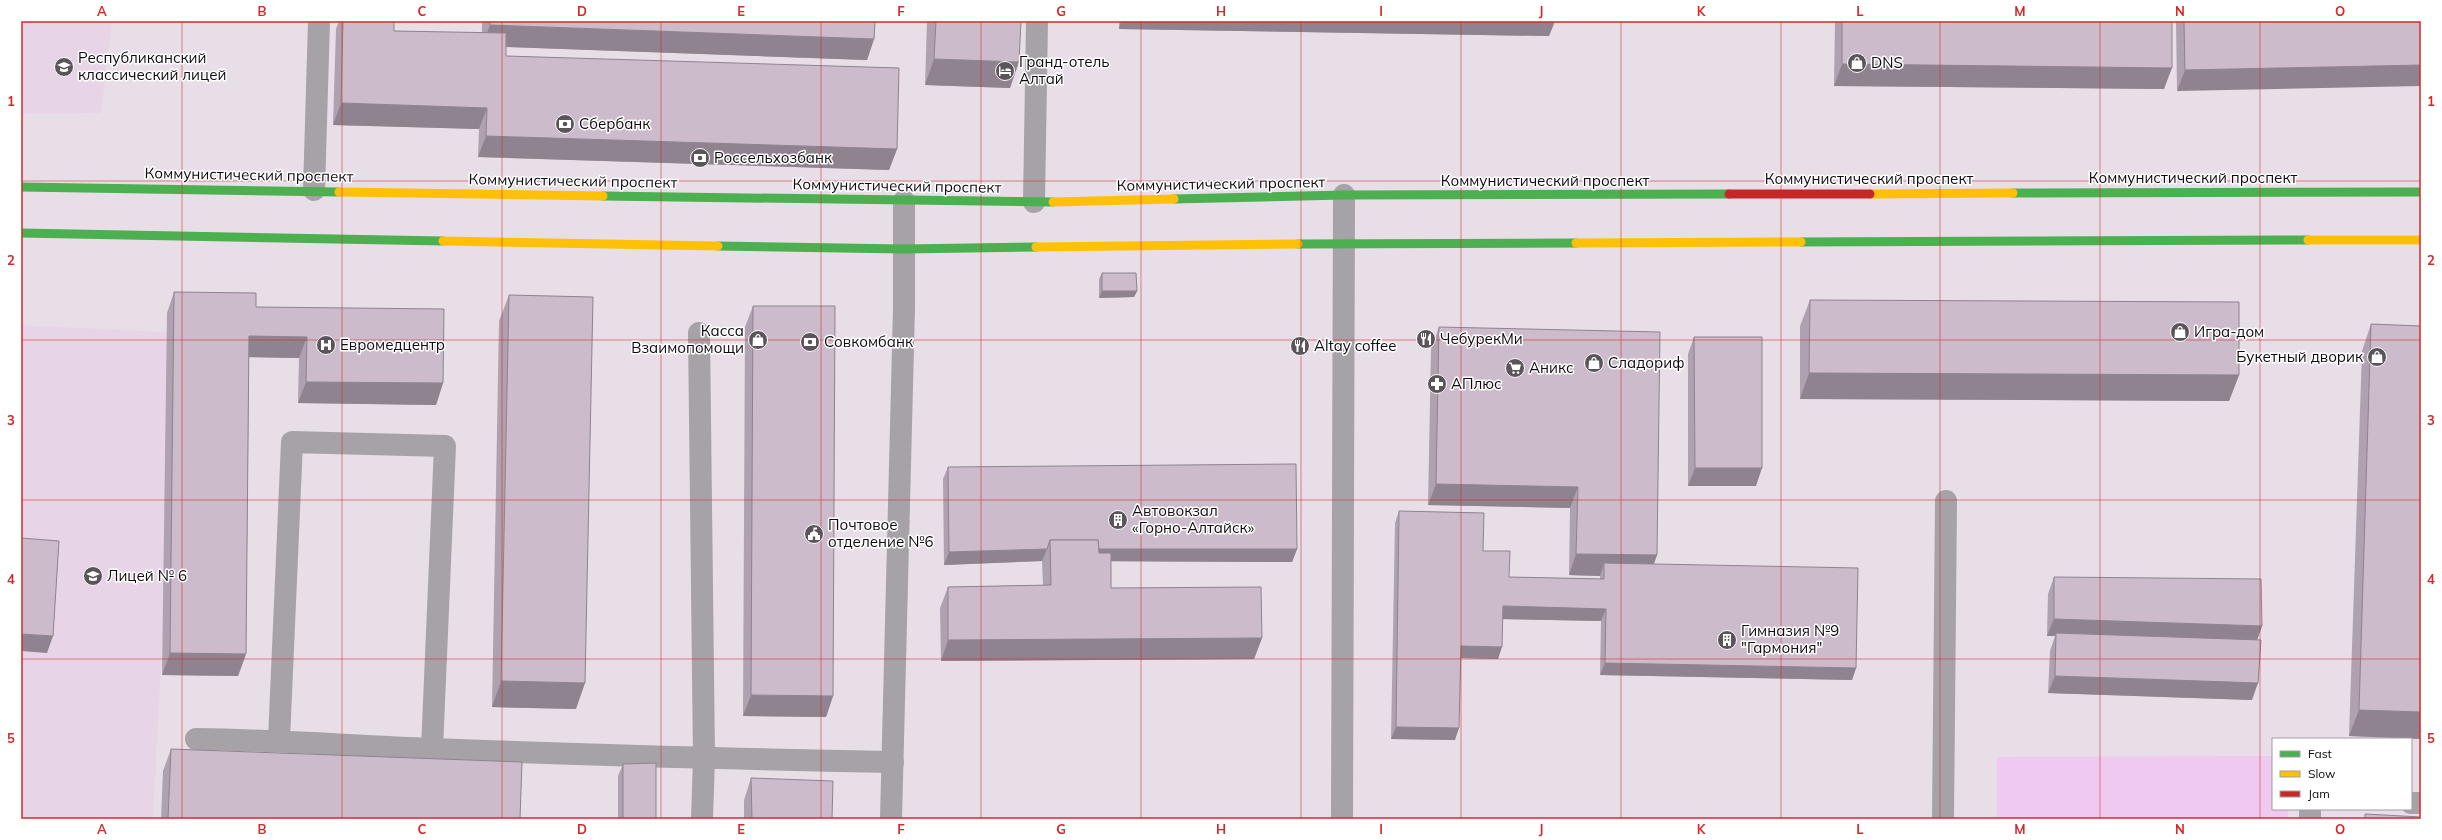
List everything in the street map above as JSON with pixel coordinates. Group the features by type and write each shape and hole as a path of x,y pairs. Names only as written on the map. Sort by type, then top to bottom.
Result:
{"main road":[{"name":"Коммунистический проспект","path":"21,186 1034,202 1344,195 2421,192"},
{"path":"21,233 904,249 1344,244 2421,240"}],"street":[{"path":"314,190 319,21"},
{"path":"1034,202 1037,21"},
{"path":"1342,819 1344,195"},
{"path":"891,819 904,201"},
{"path":"699,333 704,758 702,819"},
{"path":"279,740 292,442 445,446 432,749"},
{"path":"1943,819 1946,501"},
{"path":"196,739 279,740 432,749 704,758 893,762"}],"shaded area":[{"name":"Республиканский классический лицей","path":"21,21 112,21 101,113 21,114"},
{"name":"Лицей № 6","path":"21,325 178,333 153,819 21,819"},
{"path":"2272,756 2272,810 2288,810 2288,819 1997,819 1997,757"}],"building":[{"path":"343,21 394,21 394,31 506,33 506,56 899,68 897,149 486,136 487,108 341,103"},
{"path":"490,21 875,21 874,39 490,25"},
{"path":"936,21 1021,21 1019,62 934,59"},
{"path":"1842,21 2172,21 2172,68 1842,64"},
{"path":"2184,21 2421,21 2421,65 2185,70"},
{"path":"1102,273 1136,273 1137,291 1102,291"},
{"path":"174,292 256,293 256,307 444,309 443,383 306,382 307,337 249,336 246,654 170,653"},
{"path":"509,295 593,297 585,683 501,681"},
{"path":"1810,300 2239,302 2239,375 1809,373"},
{"path":"753,306 835,306 833,696 751,695"},
{"path":"2371,324 2421,326 2421,712 2359,710"},
{"path":"1439,327 1660,332 1657,555 1576,554 1578,487 1436,484"},
{"path":"1694,337 1762,337 1762,468 1695,468"},
{"name":"Автовокзал «Горно-Алтайск»","path":"1296,464 1297,549 1099,549 1098,540 1050,540 1047,549 949,552 948,467"},
{"name":"Гимназия №9 \"Гармония\"","path":"1399,511 1484,513 1483,551 1510,551 1509,577 1604,579 1604,563 1858,568 1856,668 1605,663 1606,609 1503,606 1502,647 1461,646 1459,728 1396,727"},
{"path":"21,538 59,541 53,636 21,634"},
{"path":"1050,540 1098,540 1099,553 1111,553 1111,588 1261,587 1262,638 948,640 948,587 1051,585"},
{"path":"2054,577 2261,579 2262,626 2054,619"},
{"path":"2056,633 2261,640 2258,683 2055,676"},
{"path":"171,749 522,762 520,819 168,819"},
{"path":"656,763 656,819 623,819 623,764"},
{"path":"751,778 833,781 832,819 752,819"},
{"path":"2365,814 2421,817 2421,819 2365,819"}],"traffic: fast":[{"path":"21,187 339,192"},
{"path":"2013,193 2421,192"},
{"path":"1174,199 1344,195 1729,194"},
{"path":"603,196 1053,202"},
{"path":"21,233 443,241"},
{"path":"1801,242 2308,240"},
{"path":"1298,244 1576,243"},
{"path":"718,246 904,249 1036,247"}],"traffic: slow":[{"path":"339,192 603,196"},
{"path":"1870,194 2013,193"},
{"path":"1053,202 1174,199"},
{"path":"2308,240 2421,240"},
{"path":"443,241 718,246"},
{"path":"1576,243 1801,242"},
{"path":"1036,247 1298,244"}],"traffic: jam":[{"path":"1729,194 1870,194"}],"place":[{"name":"DNS","path":"1857,63"},
{"name":"Республиканский классический лицей","path":"64,67"},
{"name":"Гранд-отель Алтай","path":"1005,71"},
{"name":"Сбербанк","path":"565,124"},
{"name":"Россельхозбанк","path":"700,158"},
{"name":"Игра-дом","path":"2180,332"},
{"name":"ЧебурекМи","path":"1426,339"},
{"name":"Касса Взаимопомощи","path":"758,340"},
{"name":"Совкомбанк","path":"810,342"},
{"name":"Евромедцентр","path":"326,345"},
{"name":"Altay coffee","path":"1300,346"},
{"name":"Букетный дворик","path":"2377,357"},
{"name":"Сладориф","path":"1594,363"},
{"name":"Аникс","path":"1515,368"},
{"name":"АПлюс","path":"1437,384"},
{"name":"Автовокзал «Горно-Алтайск»","path":"1118,520"},
{"name":"Почтовое отделение №6","path":"814,534"},
{"name":"Лицей № 6","path":"93,576"},
{"name":"Гимназия №9 \"Гармония\"","path":"1727,640"}]}
